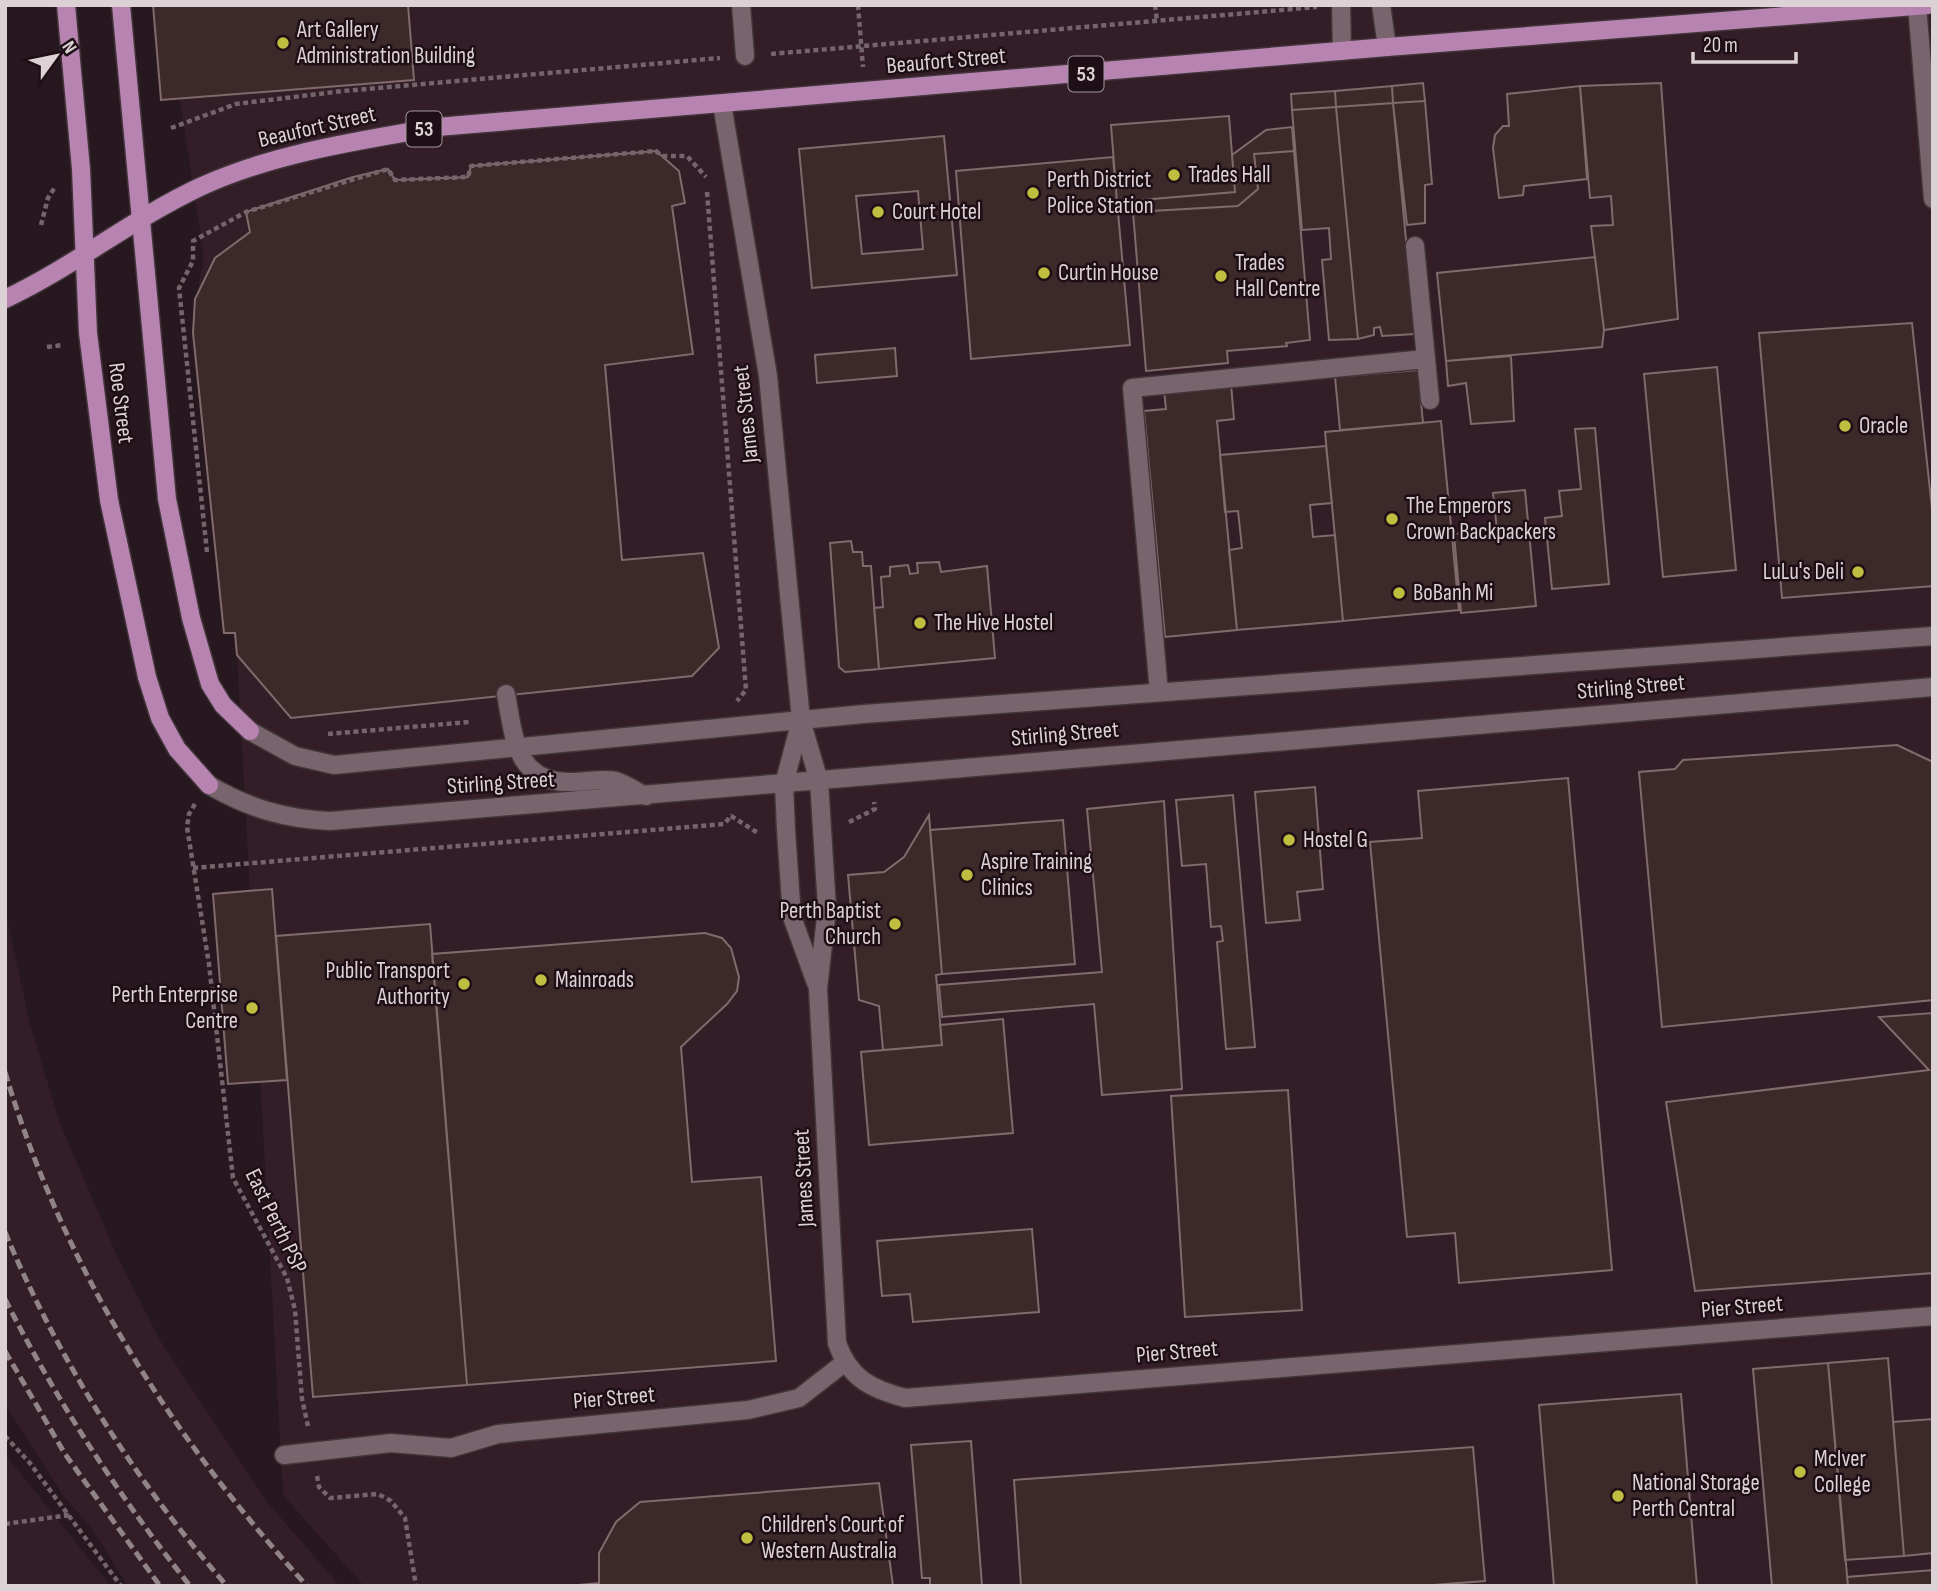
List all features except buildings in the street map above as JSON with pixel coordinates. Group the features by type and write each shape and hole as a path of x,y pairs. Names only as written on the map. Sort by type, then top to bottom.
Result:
{"main road":[{"name":"Roe Street","path":"66,5 81,169 89,344 109,500 146,677 160,718 177,749 209,785"},
{"name":"Roe Street","path":"121,5 167,499 191,618 210,684 223,705 250,731"},
{"name":"Beaufort Street","path":"5,299 200,187 261,164 325,146 437,127 1387,47 1928,5"}],"street":[{"path":"741,5 745,56"},
{"path":"1341,5 1342,51"},
{"path":"1381,5 1387,47"},
{"path":"1917,6 1933,199"},
{"name":"James Street","path":"722,104 768,376 801,720 819,781 827,908 818,989 837,1343 844,1363"},
{"path":"1415,246 1430,400"},
{"path":"1160,692 1132,388 1425,359"},
{"name":"Stirling Street","path":"250,731 295,756 334,765 801,720 1933,636"},
{"name":"Stirling Street","path":"209,785 253,807 305,820 330,821 1933,687"},
{"path":"506,694 519,748 531,770 540,779 555,783 616,781 646,796"},
{"name":"James Street","path":"801,720 784,784 792,917 818,989"},
{"name":"Pier Street","path":"314,1451 391,1443 451,1448 498,1434 748,1410 778,1404 815,1388 844,1363 879,1391 905,1398 1933,1316"},
{"path":"284,1455 314,1451"}],"path":[{"path":"858,5 865,93"},
{"path":"1155,5 1157,21"},
{"path":"209,564 179,288 193,261 192,241 246,212 388,169 395,180 468,177 471,166 656,151 662,156 687,156 706,176 746,690 735,704"},
{"path":"41,225 48,198 59,180"},
{"path":"47,347 62,345"},
{"name":"East Perth PSP","path":"209,785 189,814 188,835 209,964 233,1178 286,1278 295,1310 302,1399 319,1487 330,1498 378,1494 400,1510 405,1518 416,1586"},
{"path":"731,816 758,833"},
{"path":"5,1436 69,1515 121,1586"},
{"path":"5,1524 69,1515"}],"shaded area":[{"path":"171,5 1933,5 1933,1586 364,1586 283,1495 237,655 199,283 204,257 177,81"},
{"path":"5,909 30,1024 59,1121 118,1258 161,1342 267,1502 340,1586 128,1586 90,1526 64,1497 5,1404"},
{"path":"5,1454 111,1586 5,1586"}],"railway":[{"path":"5,1072 29,1144 58,1214 90,1281 127,1346 167,1409 211,1470 257,1529 307,1586"},
{"path":"5,1232 50,1327 102,1418 161,1505 227,1586"},
{"path":"5,1299 46,1375 90,1447 138,1518 190,1586"},
{"path":"5,1351 65,1454 160,1586"}],"place":[{"name":"Art Gallery Administration Building","path":"283,43"},
{"name":"Trades Hall","path":"1174,175"},
{"name":"Perth District Police Station","path":"1033,193"},
{"name":"Court Hotel","path":"878,212"},
{"name":"Curtin House","path":"1044,273"},
{"name":"Trades Hall Centre","path":"1221,276"},
{"name":"Oracle","path":"1845,426"},
{"name":"The Emperors Crown Backpackers","path":"1392,519"},
{"name":"LuLu's Deli","path":"1858,572"},
{"name":"BoBanh Mi","path":"1399,593"},
{"name":"The Hive Hostel","path":"920,623"},
{"name":"Hostel G","path":"1289,840"},
{"name":"Aspire Training Clinics","path":"967,875"},
{"name":"Perth Baptist Church","path":"895,924"},
{"name":"Mainroads","path":"541,980"},
{"name":"Public Transport Authority","path":"464,984"},
{"name":"Perth Enterprise Centre","path":"252,1008"},
{"name":"McIver College","path":"1800,1472"},
{"name":"National Storage Perth Central","path":"1618,1496"},
{"name":"Children's Court of Western Australia","path":"747,1538"}]}
